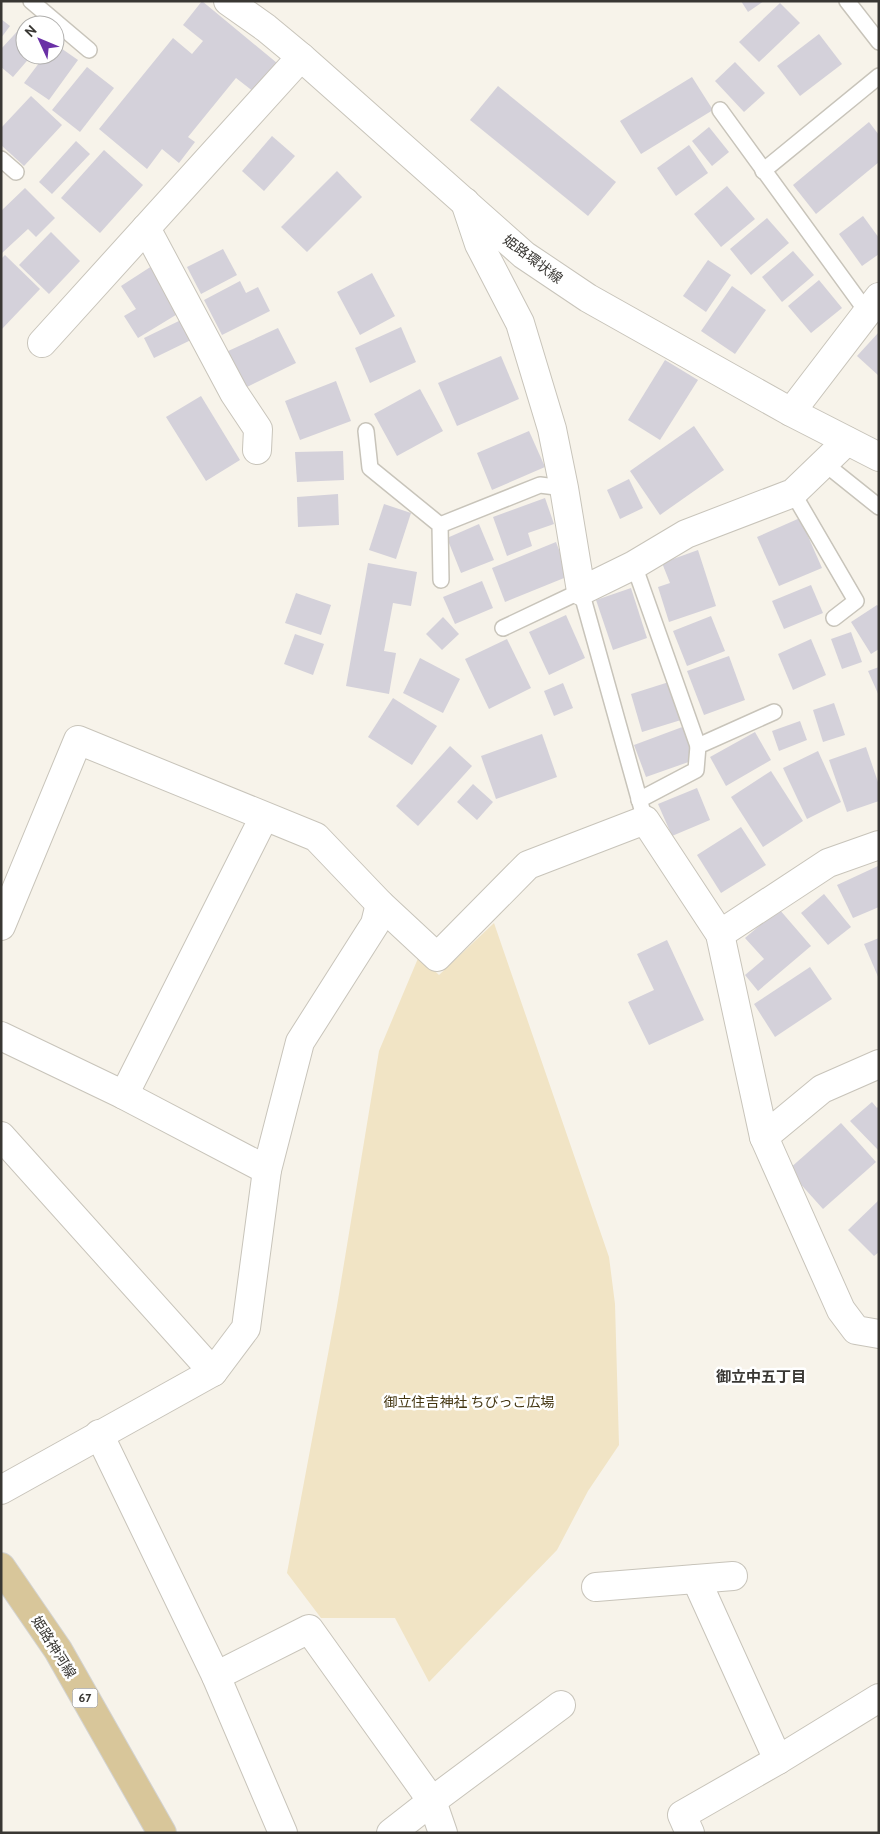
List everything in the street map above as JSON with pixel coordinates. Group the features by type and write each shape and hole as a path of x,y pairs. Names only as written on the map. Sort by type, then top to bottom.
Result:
{"main road":[{"name":"姫路神河線","path":"1,1567 58,1650 162,1833"}],"street":[{"name":"姫路環状線","path":"228,1 266,28 301,57 524,255 580,293 791,412 879,457"},
{"path":"42,343 301,57"},
{"path":"465,202 479,244 520,323 552,429 581,591 634,565 686,534 793,493 847,441"},
{"path":"146,228 234,394 258,429 257,450"},
{"path":"791,412 873,304"},
{"path":"1,926 78,740 316,837 380,904 437,957 528,865 642,810 720,934 764,1137 841,1310 856,1330 879,1334"},
{"path":"124,1095 264,817"},
{"path":"720,934 828,863 879,845"},
{"path":"1,1490 213,1372 246,1328 267,1170 300,1042 375,924 380,904"},
{"path":"1,1036 124,1095 267,1170"},
{"path":"764,1137 822,1090 879,1064"},
{"path":"1,1136 213,1372"},
{"path":"99,1434 216,1676 283,1833"},
{"path":"596,1587 733,1576"},
{"path":"696,1579 778,1760"},
{"path":"216,1676 309,1630 432,1801 443,1833"},
{"path":"690,1833 682,1815 778,1760 879,1698"},
{"path":"391,1833 561,1706"}],"lane":[{"path":"31,1 89,50"},
{"path":"847,1 879,42"},
{"path":"763,171 879,76"},
{"path":"720,110 763,171 873,304"},
{"path":"1,159 16,172"},
{"path":"366,431 370,468 440,525 441,580"},
{"path":"824,463 879,507"},
{"path":"440,525 540,485 564,488"},
{"path":"793,493 856,602 834,618"},
{"path":"504,628 581,591 642,810 696,770 698,746 634,565"},
{"path":"698,746 774,712"}],"green space":[{"name":"御立住吉神社 ちびっこ広場","path":"494,923 609,1257 615,1304 619,1445 588,1491 557,1550 429,1682 395,1618 321,1618 287,1573 337,1306 379,1051 419,956 439,975"}],"building":[{"path":"202,1 277,63 254,92 236,78 188,137 195,142 179,163 162,149 147,169 99,129 173,38 192,54 203,41 183,25"},
{"path":"741,1 764,1 748,12"},
{"path":"780,3 800,23 759,62 739,42"},
{"path":"1,19 10,26 1,38"},
{"path":"15,34 15,65 23,65 13,77 1,67 1,49"},
{"path":"819,34 842,64 800,96 777,66"},
{"path":"65,51 78,60 49,100 24,83 38,65 65,65"},
{"path":"735,62 765,93 744,112 715,81"},
{"path":"87,67 114,88 80,132 52,110"},
{"path":"692,77 713,110 641,154 620,121"},
{"path":"498,86 616,182 588,216 470,120"},
{"path":"31,96 62,125 24,166 1,145 1,128"},
{"path":"869,122 879,135 879,162 816,214 793,185"},
{"path":"709,127 729,152 712,166 692,141"},
{"path":"272,136 295,156 264,191 242,171"},
{"path":"76,141 90,154 52,194 39,182"},
{"path":"689,145 708,173 676,196 657,168"},
{"path":"104,150 143,185 100,233 61,198"},
{"path":"337,171 362,197 307,252 281,227"},
{"path":"727,186 755,219 721,247 694,214"},
{"path":"25,188 55,218 36,237 28,229 2,253 1,211"},
{"path":"863,216 879,238 879,254 862,266 839,234"},
{"path":"767,218 789,243 751,275 730,249"},
{"path":"51,232 80,261 49,294 19,265"},
{"path":"223,249 237,275 201,294 187,267"},
{"path":"793,251 814,275 782,302 762,277"},
{"path":"5,255 40,289 1,330 1,259"},
{"path":"708,260 731,275 706,312 683,296"},
{"path":"155,264 184,310 138,338 124,316 136,309 121,286"},
{"path":"372,273 395,316 360,335 337,292"},
{"path":"819,280 842,308 811,333 788,306"},
{"path":"240,281 246,293 258,287 270,311 222,335 204,300"},
{"path":"732,286 766,310 735,354 701,331"},
{"path":"185,318 195,338 154,358 144,338"},
{"path":"401,327 416,362 370,383 355,348"},
{"path":"278,328 296,363 243,389 226,352"},
{"path":"879,332 879,376 857,356"},
{"path":"501,356 519,399 457,426 438,383"},
{"path":"665,360 698,380 660,440 628,420"},
{"path":"336,381 351,421 300,440 285,401"},
{"path":"420,389 443,431 397,456 374,414"},
{"path":"201,396 240,460 206,481 166,417"},
{"path":"694,426 724,470 660,515 630,471"},
{"path":"529,431 545,467 492,490 477,453"},
{"path":"343,451 344,480 297,482 295,452"},
{"path":"629,479 643,508 620,519 607,490"},
{"path":"338,494 339,525 298,527 297,497"},
{"path":"545,498 554,524 528,533 532,546 507,556 493,517"},
{"path":"384,504 411,513 396,559 369,550"},
{"path":"800,518 822,568 779,586 757,537"},
{"path":"479,524 494,560 461,573 447,538"},
{"path":"556,542 569,576 505,602 492,568"},
{"path":"698,550 716,606 669,622 658,587 670,583 662,563"},
{"path":"368,563 417,572 411,606 393,603 384,651 396,653 389,694 346,686"},
{"path":"482,581 493,608 455,624 443,597"},
{"path":"811,585 823,613 784,629 772,601"},
{"path":"631,588 647,638 613,650 596,600"},
{"path":"296,593 331,605 321,635 285,623"},
{"path":"877,605 879,607 879,649 871,654 851,622"},
{"path":"566,615 585,658 549,675 529,632"},
{"path":"711,616 725,651 687,666 673,631"},
{"path":"443,617 459,634 442,650 426,634"},
{"path":"851,632 862,662 842,669 831,639"},
{"path":"295,634 324,644 313,675 284,664"},
{"path":"507,639 531,688 489,709 465,659"},
{"path":"811,639 826,675 793,690 778,654"},
{"path":"729,656 745,700 704,715 687,671"},
{"path":"420,658 460,679 443,713 403,693"},
{"path":"879,667 879,696 868,671"},
{"path":"669,682 681,720 642,732 631,694"},
{"path":"563,683 573,708 554,716 544,691"},
{"path":"393,698 437,726 412,765 368,737"},
{"path":"834,703 845,735 823,742 813,710"},
{"path":"800,721 807,740 779,751 772,731"},
{"path":"685,726 697,759 646,777 634,745"},
{"path":"755,732 771,760 726,786 710,757"},
{"path":"542,734 557,777 496,799 481,756"},
{"path":"450,746 472,766 418,826 396,806"},
{"path":"866,747 879,785 879,801 847,812 829,760"},
{"path":"818,751 841,802 807,819 783,768"},
{"path":"771,771 803,821 763,847 731,797"},
{"path":"473,784 493,802 477,820 457,802"},
{"path":"697,788 710,820 672,836 658,804"},
{"path":"741,827 766,865 721,893 697,855"},
{"path":"878,866 879,907 853,918 837,885"},
{"path":"824,894 851,927 828,945 801,913"},
{"path":"779,909 811,946 758,991 745,975 764,959 745,938"},
{"path":"879,938 879,979 864,944"},
{"path":"667,940 704,1020 649,1045 628,1002 654,990 637,954"},
{"path":"810,967 832,999 775,1037 754,1004"},
{"path":"872,1102 877,1108 879,1106 879,1151 850,1121"},
{"path":"841,1123 876,1162 823,1209 788,1170"},
{"path":"879,1200 879,1252 874,1256 848,1230"}],"district":[{"name":"御立中五丁目","path":"761,1377"}]}
